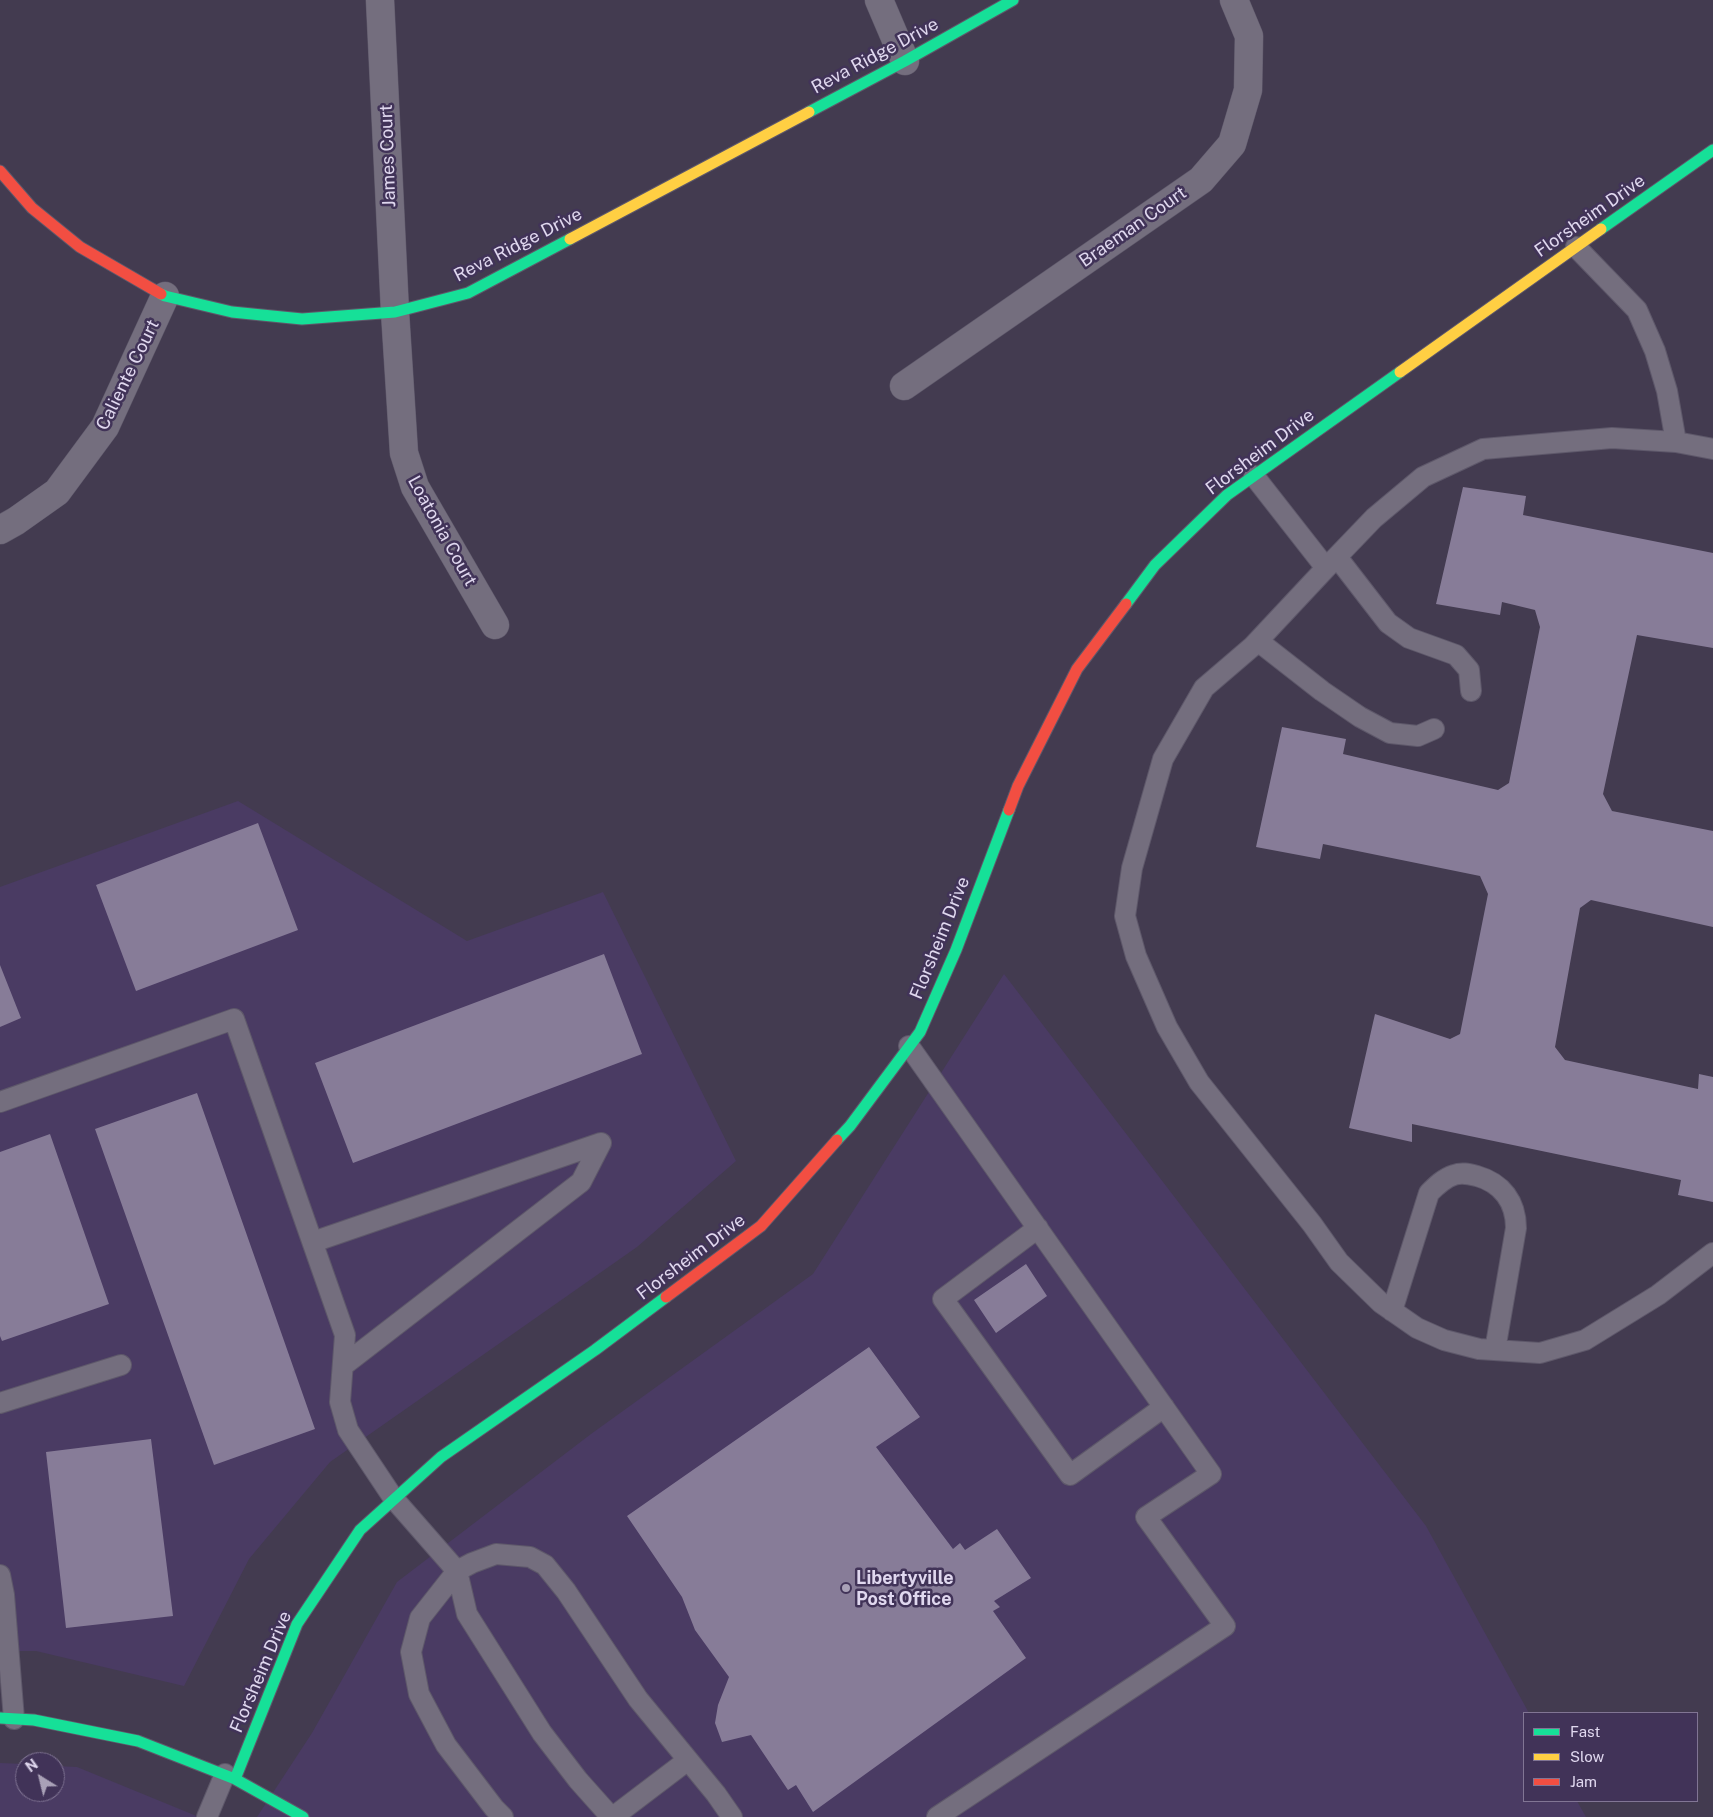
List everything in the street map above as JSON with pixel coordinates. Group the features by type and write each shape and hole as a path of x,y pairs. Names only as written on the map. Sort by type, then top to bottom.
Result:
{"street":[{"name":"James Court","path":"380,0 395,312"},
{"path":"879,0 905,61"},
{"name":"Reva Ridge Drive","path":"0,170 32,208 80,247 165,296 232,312 302,319 395,312 468,293 905,61 1013,0"},
{"name":"Braeman Court","path":"904,386 1200,180 1232,144 1248,90 1249,36 1234,0"},
{"name":"Florsheim Drive","path":"230,1776 297,1624 360,1530 441,1457 595,1350 761,1226 850,1126 920,1032 956,950 1018,786 1077,669 1155,565 1226,495 1713,150"},
{"name":"Caliente Court","path":"0,530 16,521 56,492 106,427 165,296"},
{"name":"Loatonia Court","path":"395,312 404,454 415,487 495,625"},
{"path":"7,1719 34,1720 138,1741 230,1776 303,1817"}],"lane":[{"path":"1576,247 1637,310 1655,351 1667,391 1676,442"},
{"path":"1713,449 1676,442 1612,438 1483,449 1423,477 1374,518 1258,641 1204,688 1163,759 1132,868 1124,916 1136,956 1167,1027 1199,1082 1312,1224 1339,1262 1381,1303 1417,1328 1444,1340 1479,1349 1540,1354 1585,1340 1658,1295 1713,1253"},
{"path":"1254,476 1388,624 1409,638 1456,655 1470,670 1471,690"},
{"path":"1258,641 1322,691 1360,717 1390,733 1418,736 1434,729"},
{"path":"0,1102 234,1018 345,1336 340,1402 348,1430 394,1499 457,1571 467,1614 542,1732 578,1780 612,1817 688,1760"},
{"path":"910,1046 1211,1474 1146,1517 1225,1626 937,1817"},
{"path":"313,1242 601,1142 581,1182 344,1365"},
{"path":"1392,1311 1429,1193 1439,1183 1452,1175 1463,1173 1483,1178 1496,1184 1506,1193 1516,1217 1516,1228 1495,1350"},
{"path":"1038,1228 943,1299 1070,1475 1164,1407"},
{"path":"0,1403 121,1365"},
{"path":"502,1817 446,1745 418,1694 410,1652 420,1618 457,1571 496,1554 530,1557 546,1565 566,1591 638,1698 732,1817"},
{"path":"0,1575 4,1595 7,1719"},
{"path":"207,1817 230,1776"}],"shaded area":[{"path":"238,801 467,941 603,892 736,1161 637,1247 330,1462 249,1559 184,1686 36,1651 0,1651 0,887"},
{"path":"1004,974 1426,1526 1528,1712 1523,1712 1523,1802 1578,1802 1586,1817 257,1817 312,1733 397,1582 591,1434 813,1274"},
{"path":"0,1763 15,1764 15,1802 65,1802 65,1766 77,1767 199,1817 0,1817"}],"building":[{"path":"1463,487 1526,496 1523,515 1713,553 1713,648 1637,635 1603,794 1612,811 1713,831 1713,927 1591,900 1580,908 1555,1047 1565,1060 1698,1089 1699,1074 1713,1077 1713,1202 1678,1195 1681,1180 1412,1124 1412,1142 1349,1128 1375,1014 1450,1039 1460,1034 1488,894 1480,876 1323,844 1320,859 1256,847 1282,727 1346,739 1343,754 1498,790 1509,783 1540,627 1535,610 1502,602 1500,615 1436,604"},
{"path":"258,823 298,930 136,991 96,885"},
{"path":"604,954 642,1054 353,1163 315,1063"},
{"path":"0,965 21,1018 0,1027"},
{"path":"197,1093 315,1429 214,1465 95,1129"},
{"path":"50,1134 109,1304 2,1341 0,1336 0,1152"},
{"path":"1026,1264 1047,1296 996,1333 974,1300"},
{"name":"Libertyville Post Office","path":"869,1347 920,1417 876,1447 953,1549 960,1543 965,1550 997,1529 1031,1578 994,1601 1000,1607 993,1611 1026,1658 813,1812 796,1785 788,1790 751,1735 722,1742 715,1723 718,1705 729,1677 695,1630 682,1597 627,1516"},
{"path":"151,1439 173,1616 66,1628 46,1452"}],"traffic: fast":[{"path":"809,112 1013,0"},
{"path":"1601,229 1713,150"},
{"path":"161,294 232,312 302,319 395,312 468,293 570,239"},
{"path":"1126,604 1155,565 1227,495 1400,372"},
{"path":"837,1140 850,1126 920,1032 956,950 1009,810"},
{"path":"235,1779 297,1624 360,1530 441,1457 595,1350 666,1297"},
{"path":"0,1718 34,1720 138,1741 235,1779 303,1817"}],"traffic: slow":[{"path":"570,239 809,112"},
{"path":"1400,372 1601,229"}],"traffic: jam":[{"path":"0,171 32,208 80,247 161,294"},
{"path":"1009,810 1018,786 1077,669 1126,604"},
{"path":"666,1297 761,1226 837,1140"}],"place":[{"name":"Libertyville Post Office","path":"846,1588"}]}
